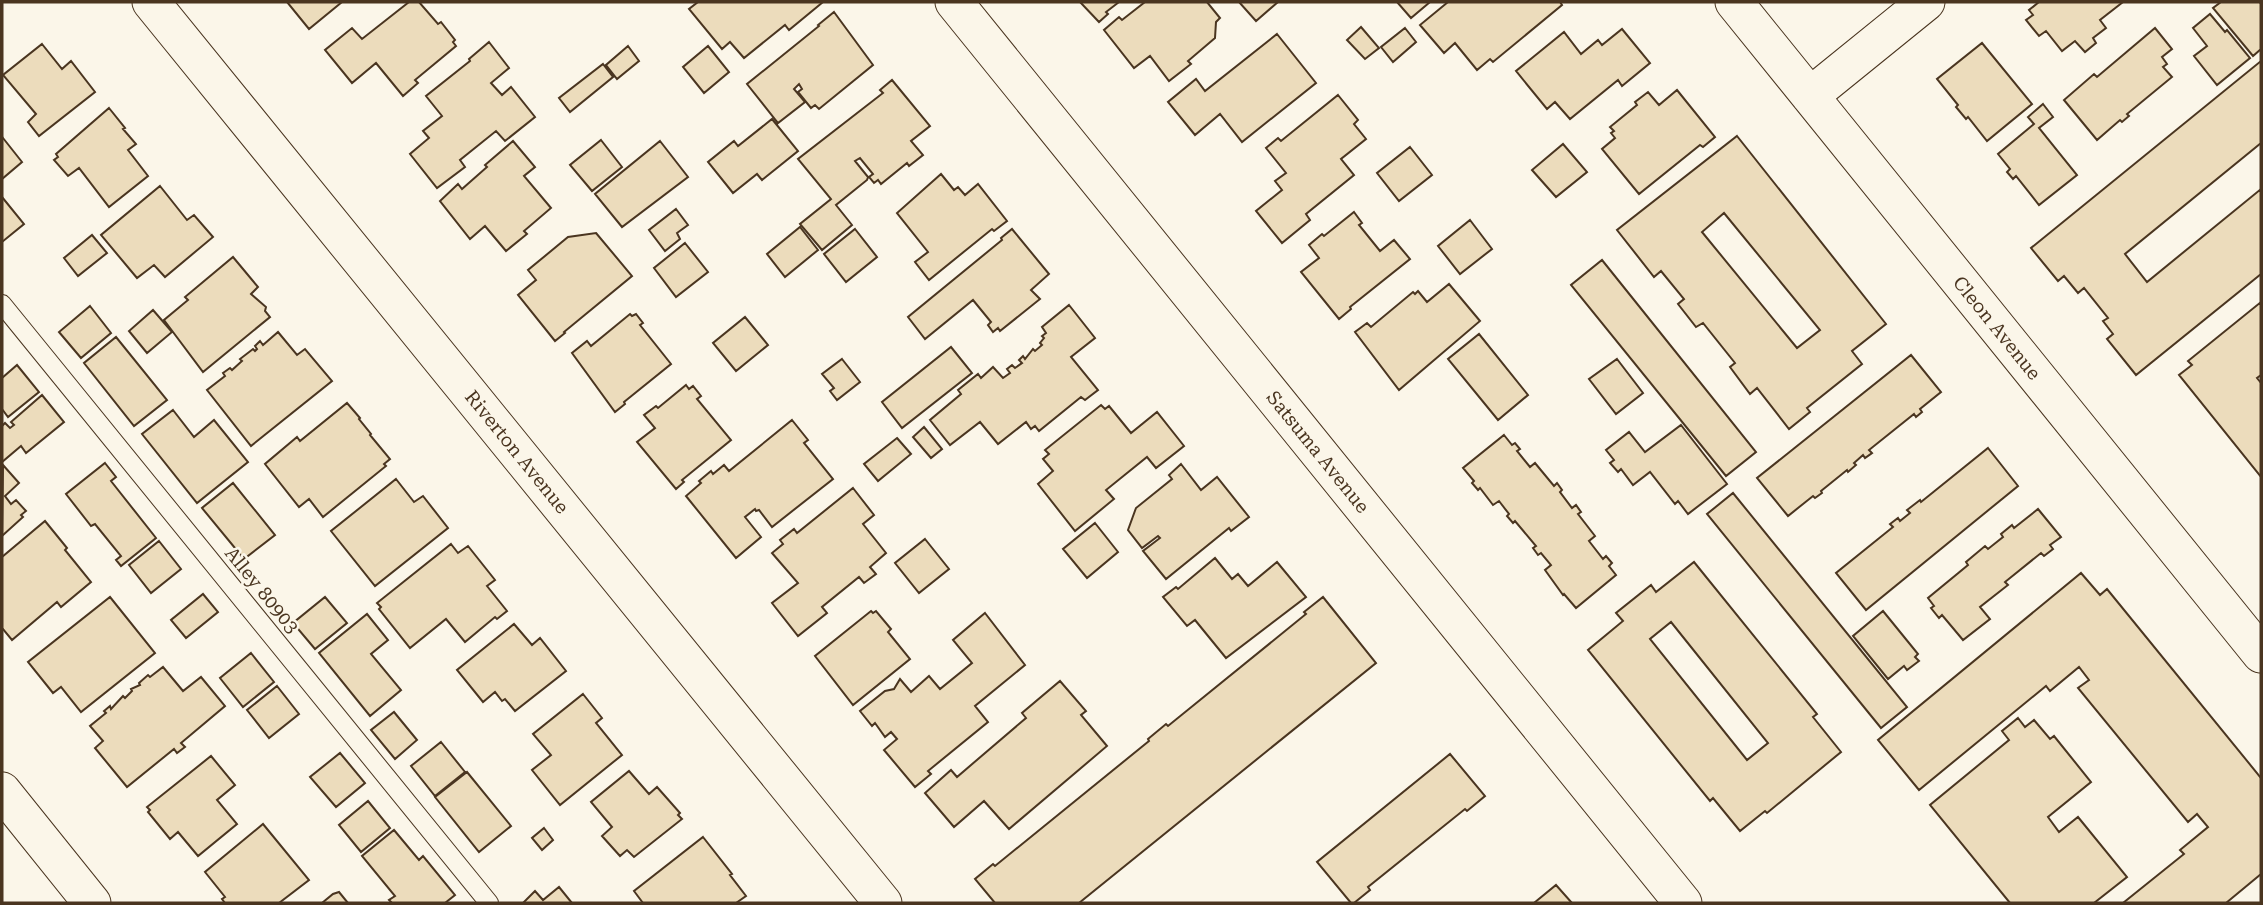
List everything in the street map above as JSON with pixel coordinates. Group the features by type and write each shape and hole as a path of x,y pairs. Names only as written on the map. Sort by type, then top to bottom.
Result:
{"street":[{"name":"Riverton Avenue","path":"151,2 883,903"},
{"name":"Satsuma Avenue","path":"954,2 1683,903"},
{"name":"Cleon Avenue","path":"1734,2 2261,654"},
{"path":"1810,96 1926,2"},
{"path":"2,792 92,903"}],"lane":[{"name":"Alley 80903","path":"2,304 489,903"}],"building":[{"path":"287,2 342,2 309,29"},
{"path":"409,2 419,2 438,24 441,22 455,40 453,42 456,46 415,80 418,83 403,96 376,63 352,83 325,50 352,28 362,39"},
{"path":"698,2 823,2 789,30 785,25 744,58 730,42 722,49 689,9"},
{"path":"1080,2 1119,2 1106,12 1108,14 1099,22"},
{"path":"1145,2 1207,2 1220,18 1216,22 1215,38 1188,61 1191,64 1169,81 1150,56 1134,68 1104,30 1119,17 1122,20"},
{"path":"1239,2 1278,2 1256,21"},
{"path":"1397,2 1430,2 1411,18"},
{"path":"1448,2 1560,2 1562,5 1493,62 1490,59 1477,70 1455,43 1444,53 1420,25"},
{"path":"2039,2 2123,2 2100,20 2106,28 2093,38 2096,43 2085,52 2075,41 2062,51 2046,31 2039,36 2026,20 2033,15 2029,10"},
{"path":"2221,2 2260,2 2261,49 2253,56 2213,8"},
{"path":"834,12 873,65 819,109 815,105 811,108 798,92 802,89 799,84 794,89 805,102 778,123 747,84"},
{"path":"2210,14 2250,58 2217,85 2194,56 2207,46 2193,28"},
{"path":"1361,27 1379,48 1365,59 1347,40"},
{"path":"1405,28 1416,42 1393,62 1381,47"},
{"path":"2155,28 2172,49 2162,57 2167,64 2163,67 2172,77 2127,114 2129,116 2122,122 2120,120 2097,140 2064,100 2094,74 2097,77"},
{"path":"1622,29 1650,63 1622,86 1618,80 1570,119 1555,102 1547,109 1516,71 1564,32 1581,54 1598,40 1602,45"},
{"path":"1277,34 1316,83 1242,142 1220,114 1195,135 1168,102 1196,79 1205,91"},
{"path":"489,42 509,68 491,83 502,95 511,87 535,117 505,141 496,131 460,160 465,167 437,188 410,154 429,138 423,131 442,116 426,96"},
{"path":"1982,43 2032,104 1987,141 1968,117 1966,119 1956,107 1958,105 1937,79"},
{"path":"42,44 62,69 71,61 95,92 39,136 28,122 36,114 3,75"},
{"path":"628,46 639,61 617,79 606,65"},
{"path":"708,46 729,72 704,93 683,67"},
{"path":"2261,61 2261,143 2125,254 2147,282 2261,189 2261,274 2136,375 2107,339 2113,334 2103,321 2108,318 2084,288 2078,293 2064,276 2058,281 2031,248"},
{"path":"603,64 613,77 570,112 559,98"},
{"path":"892,80 930,126 911,141 923,155 909,166 907,163 881,184 878,180 874,183 869,177 873,174 860,158 855,161 868,177 867,180 836,205 852,225 822,250 800,224 831,199 798,159 883,93 880,90"},
{"path":"1677,90 1715,137 1703,147 1700,145 1639,194 1602,149 1615,138 1610,127 1637,105 1635,102 1648,92 1659,105"},
{"path":"1338,95 1358,120 1354,124 1366,139 1341,159 1354,175 1306,214 1310,220 1282,243 1256,211 1282,190 1275,181 1286,173 1266,148 1278,138 1281,141"},
{"path":"2043,104 2053,117 2039,128 2077,175 2039,205 2016,176 2013,179 2007,172 2010,169 1998,154 2034,124 2028,117"},
{"path":"109,108 136,144 128,150 148,176 109,207 79,168 68,176 54,160 58,157 56,154"},
{"path":"772,119 798,151 762,180 757,174 733,193 708,162 734,141 738,146"},
{"path":"1737,136 1886,324 1852,351 1862,364 1807,408 1810,412 1789,429 1757,388 1750,394 1730,367 1735,363 1703,323 1696,327 1678,304 1684,299 1661,271 1654,277 1617,230","holes":["1724,213 1820,330 1797,348 1702,232"]},
{"path":"2,139 22,162 2,179"},
{"path":"601,140 622,167 592,191 570,165"},
{"path":"513,141 535,167 524,176 551,208 524,231 527,234 506,251 485,226 470,239 440,201 458,184 462,189"},
{"path":"660,141 688,177 622,227 595,194"},
{"path":"1563,144 1587,172 1556,197 1532,170"},
{"path":"1410,147 1432,175 1399,201 1377,173"},
{"path":"941,174 954,190 958,187 965,195 978,184 1007,221 994,231 992,229 929,280 915,262 928,252 897,213"},
{"path":"160,186 187,220 194,215 213,237 165,277 154,265 137,278 101,235"},
{"path":"2,197 24,224 2,242"},
{"path":"676,209 688,225 677,233 680,239 665,251 649,230"},
{"path":"1354,212 1362,223 1359,225 1380,251 1394,240 1410,259 1339,319 1301,272 1319,258 1309,245"},
{"path":"1470,220 1492,249 1460,274 1438,246"},
{"path":"800,227 818,250 785,277 767,254"},
{"path":"855,229 877,257 846,282 824,254"},
{"path":"1012,229 1049,274 1031,290 1040,299 1000,331 998,328 993,332 988,325 991,322 973,300 925,339 908,317"},
{"path":"596,233 632,276 555,341 518,295 536,280 528,270 568,237"},
{"path":"92,235 107,253 78,276 64,258"},
{"path":"685,243 708,272 676,297 654,268"},
{"path":"233,257 258,287 251,294 266,307 265,311 270,317 203,372 164,320 188,300 185,297"},
{"path":"1602,260 1756,452 1726,476 1571,285"},
{"path":"1449,284 1480,321 1399,390 1355,332 1367,323 1371,327 1413,292 1415,294 1418,291 1427,302"},
{"path":"2261,302 2261,375 2257,378 2261,383 2261,477 2179,375 2192,365 2188,361"},
{"path":"1069,305 1095,338 1071,357 1098,390 1085,400 1081,397 1039,431 1035,426 1031,429 1026,422 998,444 980,422 950,445 930,420 961,394 958,390 978,374 981,378 993,367 1003,378 1010,373 1007,369 1012,365 1015,368 1022,363 1019,360 1023,356 1025,359 1033,349 1035,351 1042,345 1042,336 1046,333 1042,327"},
{"path":"90,306 111,333 81,358 59,332"},
{"path":"153,310 172,332 147,353 129,331"},
{"path":"630,314 636,314 643,323 640,325 671,364 615,412 572,353 587,341 591,346"},
{"path":"745,317 768,345 736,371 713,343"},
{"path":"278,332 297,355 305,349 332,381 251,446 207,390 225,376 223,373 230,368 232,370 242,361 240,359 253,349 255,351 255,346 260,341 263,345"},
{"path":"1479,334 1528,395 1498,420 1448,359"},
{"path":"116,337 167,400 134,426 84,363"},
{"path":"951,347 972,373 902,428 882,402"},
{"path":"1911,355 1941,392 1920,409 1922,412 1916,417 1914,414 1869,450 1872,453 1865,458 1863,455 1848,472 1847,470 1821,491 1822,493 1815,498 1813,496 1788,516 1757,478"},
{"path":"842,359 860,382 837,400 830,391 834,388 822,374"},
{"path":"1617,359 1643,393 1616,414 1589,379"},
{"path":"17,365 39,392 8,417 2,409 2,378"},
{"path":"686,385 689,389 693,386 701,396 697,399 731,440 682,480 684,482 676,489 637,442 655,428 644,415 656,406 658,408"},
{"path":"42,395 64,422 26,453 21,446 2,462 2,426 5,423 10,428 14,425 11,422"},
{"path":"347,403 390,459 384,464 386,466 323,517 309,499 299,507 265,464 297,437 300,441"},
{"path":"1101,405 1105,409 1109,406 1131,433 1157,412 1184,446 1156,468 1147,457 1106,490 1114,499 1075,531 1038,484 1053,471 1043,459 1049,454 1045,450"},
{"path":"173,410 194,437 214,420 248,462 197,503 142,434"},
{"path":"792,420 808,440 804,443 833,479 772,527 759,510 755,509 745,517 761,537 736,558 686,496 711,471 713,474 724,465 729,471"},
{"path":"1681,425 1727,484 1688,514 1678,501 1675,504 1650,472 1633,485 1621,469 1618,472 1610,463 1614,460 1606,450 1629,432 1645,452"},
{"path":"924,427 942,449 931,458 913,437"},
{"path":"1504,435 1512,445 1515,443 1520,449 1517,451 1530,467 1535,463 1554,486 1557,483 1572,508 1576,505 1581,512 1578,514 1595,536 1589,541 1603,559 1606,556 1612,563 1609,566 1616,575 1576,608 1545,570 1551,565 1541,553 1538,555 1533,548 1536,546 1515,521 1513,523 1507,516 1509,514 1499,501 1493,505 1480,488 1478,490 1463,468"},
{"path":"897,438 911,454 878,481 864,464"},
{"path":"1988,448 2018,486 1866,610 1836,573 1893,527 1890,524 1898,518 1900,521 1910,513 1907,510 1920,500 1921,502"},
{"path":"105,463 116,477 111,481 156,538 121,566 116,560 121,556 95,524 91,526 66,494"},
{"path":"1181,464 1201,490 1217,477 1249,517 1231,531 1229,528 1166,579 1143,551 1160,538 1158,536 1142,548 1128,530 1136,508 1172,479 1169,475"},
{"path":"3,465 19,483 5,496 11,504 16,500 26,511 2,536"},
{"path":"396,479 414,502 423,496 448,528 375,586 331,531"},
{"path":"233,483 275,535 244,559 202,508"},
{"path":"853,488 874,515 863,524 886,553 870,567 876,574 864,583 859,577 822,607 827,613 798,636 772,603 798,583 772,553 783,544 780,540 794,529 797,533"},
{"path":"1733,493 1907,707 1881,728 1707,514"},
{"path":"2038,509 2061,537 2050,545 2053,549 2044,556 2041,553 2005,582 2008,585 1980,607 1990,619 1963,640 1942,615 1939,618 1931,608 1934,606 1928,598 1968,565 1966,562 1985,546 1988,549 2003,537 2001,534 2012,525 2014,528"},
{"path":"45,521 91,582 61,607 57,602 12,640 2,628 2,557"},
{"path":"1095,523 1118,552 1087,578 1063,549"},
{"path":"925,539 949,569 919,593 895,563"},
{"path":"159,541 181,569 151,593 129,565"},
{"path":"451,544 458,553 468,546 495,580 487,586 507,611 497,619 495,617 465,642 446,619 410,648 377,603"},
{"path":"1215,558 1232,579 1238,574 1248,586 1277,562 1306,597 1226,658 1195,620 1187,626 1163,597 1176,587 1178,589"},
{"path":"1694,562 1817,714 1813,717 1841,752 1767,813 1765,811 1740,831 1713,798 1710,801 1588,650 1623,621 1616,613 1651,585 1656,592","holes":["1671,622 1768,743 1747,760 1650,639"]},
{"path":"2081,573 2100,595 2107,589 2261,778 2261,874 2226,903 2123,903 2184,854 2180,850 2208,827 2197,814 2188,822 2078,688 2089,680 2079,667 2050,691 2046,686 1919,790 1878,740"},
{"path":"203,594 218,612 186,638 171,620"},
{"path":"110,597 155,653 81,712 61,687 53,693 28,662"},
{"path":"325,597 347,623 315,649 293,623"},
{"path":"1323,597 1376,663 1079,903 995,903 975,879 993,864 995,866 1149,741 1148,739 1166,724 1168,726 1306,614 1304,612"},
{"path":"871,611 876,611 891,629 888,632 910,659 853,705 815,656"},
{"path":"1883,611 1918,654 1915,657 1919,661 1907,670 1904,666 1888,679 1853,636"},
{"path":"985,613 1025,665 975,706 988,722 928,771 931,774 915,787 884,750 897,739 891,732 885,737 875,723 872,726 860,711 885,691 894,689 900,679 911,692 929,676 940,689 972,663 953,640"},
{"path":"367,614 388,640 371,654 401,690 370,716 319,653"},
{"path":"514,624 532,645 540,638 566,671 515,711 495,692 483,702 457,670"},
{"path":"251,653 274,682 243,707 220,678"},
{"path":"163,667 183,691 201,677 225,706 181,743 185,747 177,753 174,749 127,787 95,748 103,741 90,726 106,713 104,711 110,706 111,709 132,691 131,689 140,685 148,675 150,677"},
{"path":"1060,681 1086,711 1081,715 1107,746 1009,829 984,801 954,827 925,793 951,770 957,777 1026,718 1022,713"},
{"path":"277,686 299,714 269,738 247,710"},
{"path":"583,694 602,718 596,723 622,755 560,805 532,770 551,755 533,734"},
{"path":"394,712 417,740 395,759 371,730"},
{"path":"2018,718 2025,727 2034,720 2050,739 2054,736 2091,782 2048,817 2059,832 2078,817 2127,877 2094,903 2010,903 1930,805 2009,740 2002,731"},
{"path":"441,742 465,772 435,796 411,766"},
{"path":"340,753 365,783 336,807 310,777"},
{"path":"1450,754 1485,796 1467,811 1465,809 1351,903 1317,862"},
{"path":"211,756 235,785 217,800 237,824 198,856 178,832 170,839 148,812 150,810 147,807"},
{"path":"629,771 649,794 657,787 680,813 678,815 682,819 634,857 627,850 620,856 602,836 612,827 591,802"},
{"path":"467,772 511,826 479,852 435,797"},
{"path":"368,801 390,828 361,852 339,825"},
{"path":"263,824 309,880 279,903 225,903 222,899 225,897 205,872"},
{"path":"544,828 553,840 542,850 532,838"},
{"path":"394,830 419,860 423,856 455,895 445,903 392,903 389,900 395,896 362,856"},
{"path":"703,837 746,896 736,903 643,903 634,891"},
{"path":"1556,885 1572,903 1534,903"},
{"path":"559,887 572,903 524,902 535,891 543,900"},
{"path":"339,892 348,903 322,903 333,894"}]}
